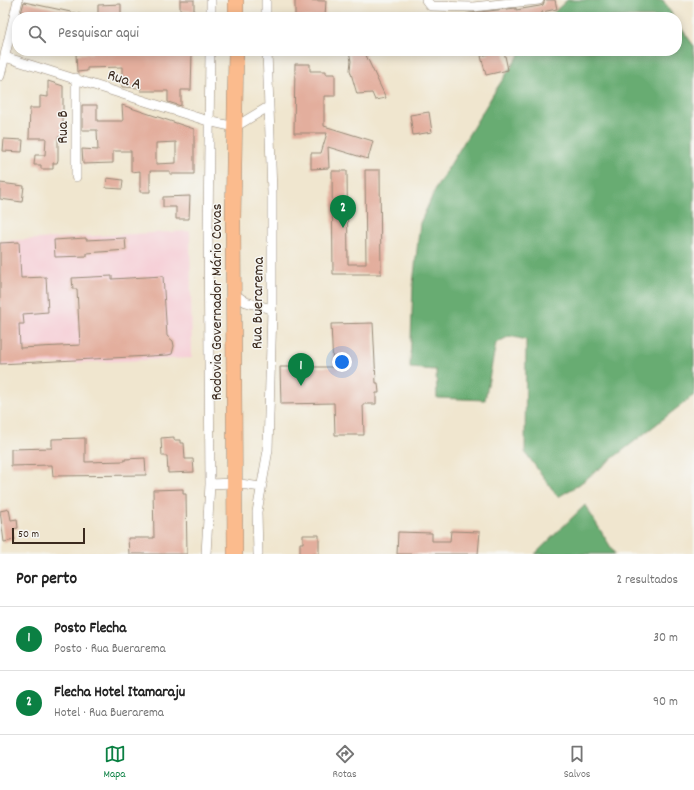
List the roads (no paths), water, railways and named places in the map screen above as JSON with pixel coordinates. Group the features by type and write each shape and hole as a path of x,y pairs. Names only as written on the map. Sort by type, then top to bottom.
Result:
{"highway":[{"path":"236,0 236,12"},
{"name":"Rodovia Governador Mário Covas","path":"235,554 233,220 236,56"}],"street":[{"path":"15,12 18,0"},
{"path":"211,12 212,0"},
{"path":"266,0 266,12"},
{"path":"426,0 431,6 473,7 539,0"},
{"path":"0,76 12,26"},
{"path":"206,554 210,484 208,121 210,56"},
{"name":"Rua Buerarema","path":"258,554 256,512 268,450 272,309 272,194 267,56"},
{"name":"Rua A","path":"5,57 76,78 208,121 235,127"},
{"name":"Rua B","path":"76,78 76,177"},
{"path":"235,127 268,107"},
{"path":"234,294 251,304 272,309"},
{"path":"210,484 234,483 261,487"}],"place":[{"name":"Flecha Hotel Itamaraju","path":"343,228"},
{"name":"Posto Flecha","path":"301,386"}]}
